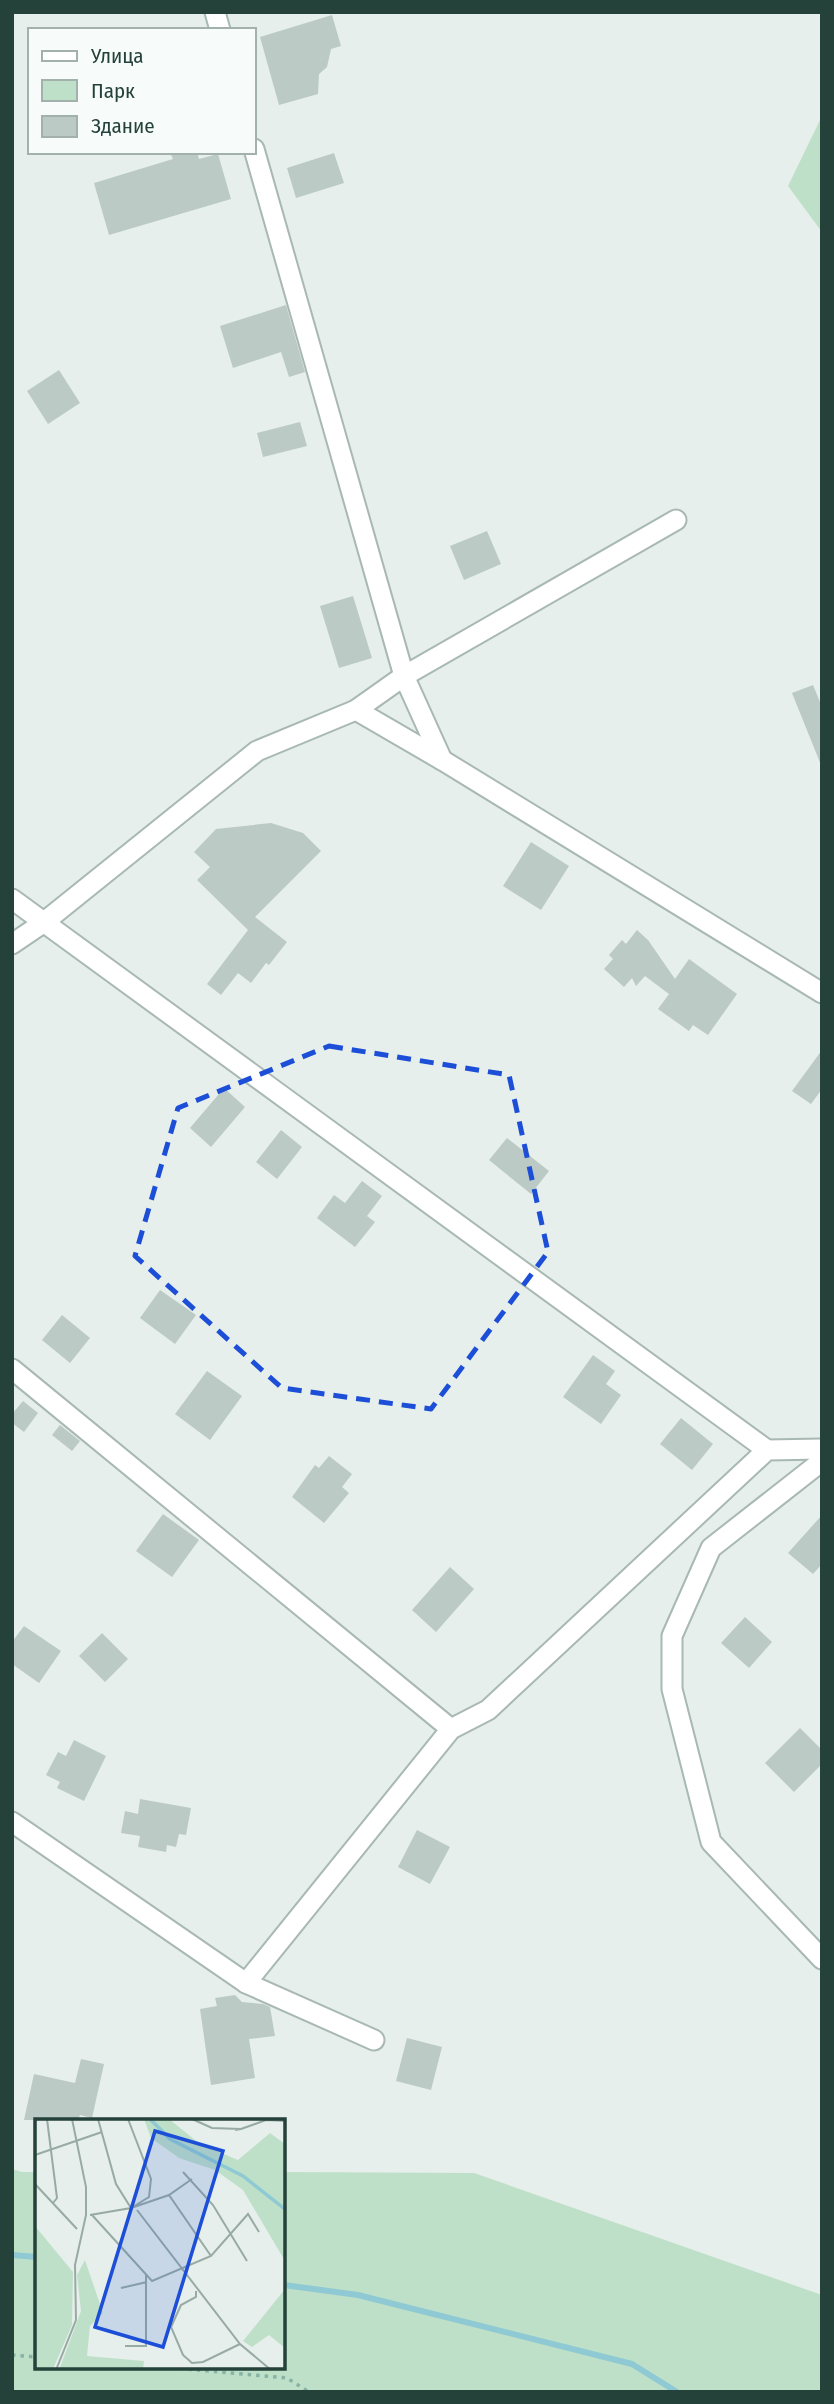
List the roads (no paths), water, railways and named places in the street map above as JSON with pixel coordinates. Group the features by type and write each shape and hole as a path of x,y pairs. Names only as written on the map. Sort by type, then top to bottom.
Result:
{"street":[{"path":"255,154 404,676 442,760"},
{"path":"12,944 43,923 257,751 356,710 404,676 676,520"},
{"path":"356,710 822,993"},
{"path":"12,899 767,1450 822,1449"},
{"path":"12,1369 451,1729"},
{"path":"246,1983 451,1729 488,1710 767,1450"},
{"path":"822,1461 711,1548 672,1636 672,1689 711,1842 822,1959"},
{"path":"12,1822 246,1983 374,2040"}],"waterway":[{"path":"12,2255 35,2257"},
{"path":"285,2285 358,2295 632,2364 677,2392"}]}
